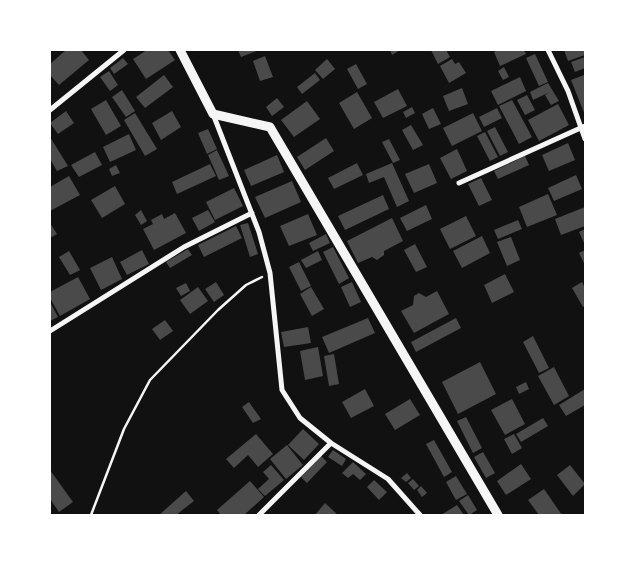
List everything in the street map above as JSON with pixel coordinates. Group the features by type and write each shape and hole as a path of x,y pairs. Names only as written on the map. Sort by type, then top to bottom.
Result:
{"street":[{"path":"50,110 124,50"},
{"path":"180,50 213,114 252,213 270,273 282,390 300,418 331,443 388,479 420,515"},
{"path":"548,50 583,127 585,139"},
{"path":"213,114 270,127 498,515"},
{"path":"459,183 583,127"},
{"path":"50,331 184,247 252,213"},
{"path":"259,515 331,443"}],"path":[{"path":"91,515 124,428 150,380 246,285 270,273"}],"building":[{"path":"66,50 81,50 89,60 59,85 50,75 50,64"},
{"path":"147,50 168,50 175,60 146,79 133,59"},
{"path":"238,50 259,50 241,57"},
{"path":"390,50 400,50 392,55"},
{"path":"431,50 446,50 450,57 438,64"},
{"path":"498,50 524,50 526,54 500,66 494,52"},
{"path":"564,50 585,50 585,55 568,61"},
{"path":"535,54 548,82 539,86 526,58"},
{"path":"265,56 273,77 260,81 253,61"},
{"path":"585,57 585,68 575,72 571,62"},
{"path":"123,58 128,64 114,74 110,68"},
{"path":"327,59 335,69 323,79 315,70"},
{"path":"452,59 455,64 459,62 466,73 449,83 440,66"},
{"path":"356,64 367,84 358,89 347,69"},
{"path":"504,67 509,77 503,80 498,71"},
{"path":"109,71 118,85 110,91 100,77"},
{"path":"315,73 320,80 302,94 297,87"},
{"path":"164,75 173,87 145,108 136,97"},
{"path":"584,75 585,78 585,115 571,80"},
{"path":"520,77 526,91 498,105 491,91"},
{"path":"548,83 559,101 551,105 545,95 550,92 533,100 530,92"},
{"path":"462,88 468,104 449,111 443,96"},
{"path":"398,89 407,106 383,118 374,102"},
{"path":"122,90 135,111 126,117 112,97"},
{"path":"357,92 372,118 354,129 339,103"},
{"path":"527,95 535,110 525,115 517,100"},
{"path":"277,98 284,107 272,116 266,107"},
{"path":"106,100 121,126 106,135 91,109"},
{"path":"512,100 532,137 519,144 499,106"},
{"path":"307,101 320,119 294,137 281,120"},
{"path":"558,104 569,125 539,141 528,120"},
{"path":"412,107 415,113 406,118 403,112"},
{"path":"433,108 441,124 429,129 422,114"},
{"path":"497,108 502,118 484,127 479,117"},
{"path":"66,111 74,123 58,134 50,123"},
{"path":"172,111 181,127 161,140 152,123"},
{"path":"135,113 157,149 145,156 124,120"},
{"path":"473,113 482,131 452,146 443,128"},
{"path":"411,125 423,145 413,150 402,130"},
{"path":"495,127 508,152 500,156 487,131"},
{"path":"208,129 217,149 207,154 198,133"},
{"path":"485,132 498,157 490,161 477,136"},
{"path":"129,134 136,150 110,162 103,147"},
{"path":"50,137 68,166 57,171 50,159"},
{"path":"326,138 334,151 305,170 297,157"},
{"path":"389,139 400,160 393,163 382,142"},
{"path":"568,143 575,160 549,171 542,155"},
{"path":"457,149 467,171 451,179 440,158"},
{"path":"217,150 229,176 219,180 208,155"},
{"path":"95,152 102,165 79,177 71,165"},
{"path":"277,155 284,172 251,186 244,170"},
{"path":"525,156 529,165 498,179 494,171"},
{"path":"357,163 363,175 334,189 328,178"},
{"path":"392,163 409,201 397,207 384,177 369,183 366,174"},
{"path":"210,164 216,176 177,194 172,182"},
{"path":"429,164 437,183 414,193 405,174"},
{"path":"116,165 120,173 112,176 109,169"},
{"path":"576,175 582,189 554,201 548,188"},
{"path":"69,176 80,195 50,211 50,187"},
{"path":"481,178 492,200 479,206 468,184"},
{"path":"292,181 301,202 265,218 255,197"},
{"path":"115,186 125,204 102,218 91,200"},
{"path":"234,188 243,206 215,220 206,202"},
{"path":"548,194 557,215 527,227 519,207"},
{"path":"383,195 389,209 345,230 338,216"},
{"path":"426,205 432,219 407,231 400,218"},
{"path":"585,207 585,226 561,235 555,219"},
{"path":"141,210 147,221 141,225 135,215"},
{"path":"208,210 215,222 199,231 192,218"},
{"path":"175,213 186,233 154,250 143,229 153,224 151,220 162,214 164,219"},
{"path":"308,214 317,235 289,246 280,226"},
{"path":"466,216 476,236 450,249 440,229"},
{"path":"392,218 403,241 384,251 384,255 377,260 372,257 358,263 347,241"},
{"path":"518,220 522,229 498,239 494,230"},
{"path":"50,223 57,234 50,238"},
{"path":"248,223 258,254 250,257 240,225"},
{"path":"236,226 242,238 204,257 198,245"},
{"path":"585,229 585,245 579,232"},
{"path":"326,234 330,243 313,251 309,243"},
{"path":"482,236 490,253 462,268 453,251"},
{"path":"511,237 520,260 507,266 497,242"},
{"path":"415,244 427,267 416,272 404,250"},
{"path":"333,247 349,278 339,284 323,252"},
{"path":"188,249 192,255 170,268 166,262"},
{"path":"142,250 149,264 127,275 120,262"},
{"path":"585,250 585,265 579,253"},
{"path":"69,251 80,270 70,275 59,257"},
{"path":"318,251 322,260 306,268 301,260"},
{"path":"112,257 122,279 101,290 90,268"},
{"path":"299,262 311,286 301,291 289,267"},
{"path":"505,274 514,292 492,303 484,285"},
{"path":"78,277 90,299 60,316 50,298 50,292"},
{"path":"216,282 224,295 214,302 205,289"},
{"path":"352,282 361,302 350,307 341,287"},
{"path":"582,282 585,288 585,305 583,307 572,288"},
{"path":"186,283 190,291 181,296 176,288"},
{"path":"198,287 208,301 190,314 180,300"},
{"path":"311,287 324,309 312,316 300,294"},
{"path":"437,291 449,314 414,333 401,311 413,305 414,296 419,293 426,297"},
{"path":"50,302 58,317 50,321"},
{"path":"368,318 375,333 329,353 322,337"},
{"path":"456,318 461,328 416,352 411,342"},
{"path":"165,320 173,331 160,340 152,329"},
{"path":"308,327 311,343 284,347 281,332"},
{"path":"533,336 549,368 539,373 523,342"},
{"path":"318,347 323,376 305,380 300,351"},
{"path":"334,354 339,384 329,386 324,356"},
{"path":"480,362 496,394 458,414 442,382"},
{"path":"554,367 569,396 554,405 538,376"},
{"path":"526,382 529,389 519,394 516,387"},
{"path":"365,389 374,406 351,418 342,402"},
{"path":"585,389 585,405 566,416 559,405"},
{"path":"410,399 420,415 395,430 385,414"},
{"path":"512,399 525,424 505,435 491,410"},
{"path":"249,402 261,419 253,423 242,407"},
{"path":"466,417 482,448 473,453 457,421"},
{"path":"543,418 548,426 521,442 516,434"},
{"path":"303,429 319,444 304,460 288,445"},
{"path":"256,434 273,454 258,467 248,455 234,468 226,459"},
{"path":"514,434 522,448 512,454 504,439"},
{"path":"434,440 452,472 444,477 426,444"},
{"path":"287,445 303,465 286,479 270,459"},
{"path":"333,450 346,459 342,466 328,457"},
{"path":"483,452 495,473 486,478 474,457"},
{"path":"321,456 327,462 307,483 301,477"},
{"path":"353,462 366,474 360,480 353,474 348,478 342,473"},
{"path":"521,464 531,479 506,495 497,481"},
{"path":"271,465 284,480 265,496 258,489 269,479 263,472"},
{"path":"570,465 585,484 573,496 557,475"},
{"path":"50,470 73,502 59,512 50,499"},
{"path":"407,473 411,478 406,482 401,478"},
{"path":"456,476 467,494 456,500 446,482"},
{"path":"413,479 419,486 414,490 408,483"},
{"path":"374,480 387,492 379,500 367,487"},
{"path":"250,481 264,497 244,515 221,515 217,510"},
{"path":"421,486 427,493 422,497 417,490"},
{"path":"544,489 562,515 539,515 528,500"},
{"path":"186,491 194,501 176,515 159,515"},
{"path":"468,495 477,510 469,515 459,501"},
{"path":"325,503 338,515 315,515"},
{"path":"457,505 464,515 441,515"}]}
